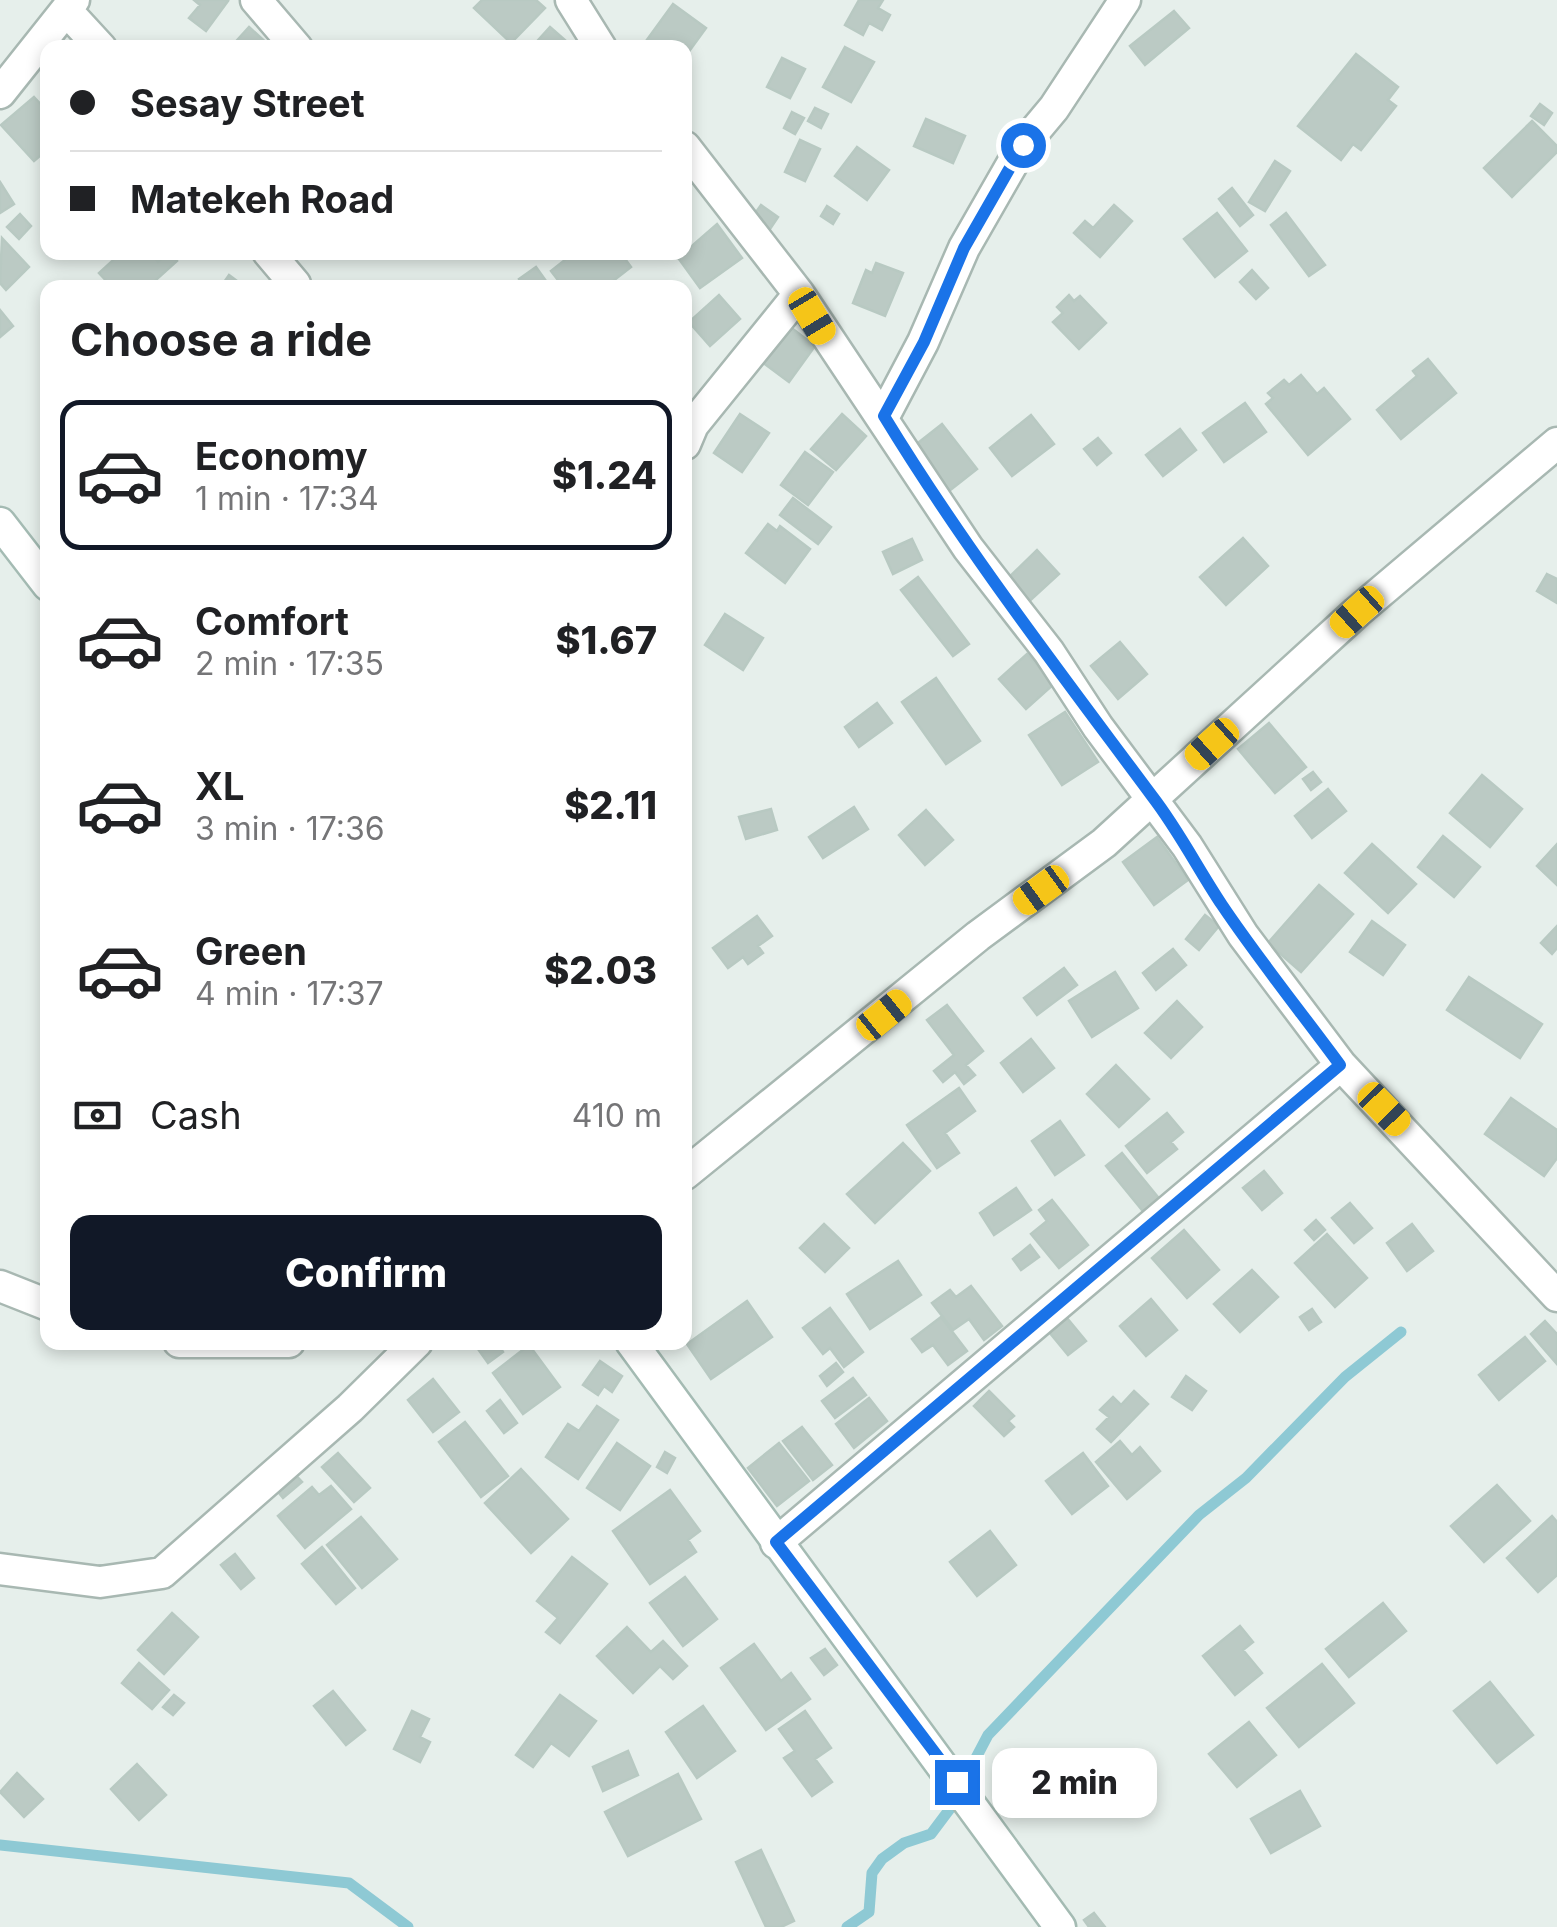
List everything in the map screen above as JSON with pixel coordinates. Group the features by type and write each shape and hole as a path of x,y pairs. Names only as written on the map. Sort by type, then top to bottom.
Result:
{"street":[{"path":"256,0 290,40"},
{"path":"571,0 597,40"},
{"path":"884,416 924,342 964,248 1023,145 1054,108 1125,0"},
{"path":"42,40 70,5 95,40"},
{"path":"0,94 40,43"},
{"path":"692,156 799,294 884,416 968,548 1153,797 1232,920 1340,1065 1557,1296"},
{"path":"275,260 292,280"},
{"path":"692,429 799,294"},
{"path":"692,1168 978,936 1104,843 1357,612 1557,443"},
{"path":"0,522 40,574"},
{"path":"776,1542 1340,1065"},
{"path":"0,1286 40,1302"},
{"path":"0,1569 100,1582 162,1573 350,1408 409,1350"},
{"path":"637,1350 1060,1927"}],"building":[{"path":"194,0 228,1 206,31 189,18 200,5"},
{"path":"482,0 536,0 545,8 514,40 508,40 474,8"},
{"path":"859,0 883,0 878,8 890,15 882,30 869,23 863,35 845,25"},
{"path":"673,4 706,28 692,47 692,40 647,40"},
{"path":"1174,11 1189,28 1145,65 1130,46"},
{"path":"249,27 263,40 237,40"},
{"path":"550,27 565,40 538,40"},
{"path":"845,47 874,62 851,102 823,87"},
{"path":"1356,54 1398,87 1388,100 1396,106 1361,150 1353,144 1341,160 1298,126"},
{"path":"782,58 805,69 790,98 767,87"},
{"path":"34,97 40,103 40,156 34,161 1,125"},
{"path":"1540,104 1552,113 1544,125 1531,116"},
{"path":"815,108 828,114 821,128 808,121"},
{"path":"792,112 804,118 795,134 784,128"},
{"path":"926,119 965,136 953,163 914,146"},
{"path":"1532,121 1557,146 1557,152 1512,197 1484,168"},
{"path":"800,140 820,149 805,181 785,172"},
{"path":"857,147 889,170 867,200 835,176"},
{"path":"1275,161 1290,171 1265,211 1249,202"},
{"path":"0,182 14,204 0,213"},
{"path":"1232,188 1253,215 1240,226 1219,199"},
{"path":"761,205 778,217 766,235 749,222"},
{"path":"1114,205 1132,221 1100,257 1074,233 1085,221 1093,228"},
{"path":"827,206 839,214 833,224 821,216"},
{"path":"1217,213 1247,251 1215,277 1184,239"},
{"path":"1286,213 1325,265 1309,276 1271,225"},
{"path":"20,214 31,226 19,239 7,227"},
{"path":"717,224 742,258 700,288 680,260 692,260 692,246"},
{"path":"2,238 29,267 6,290 0,283"},
{"path":"113,260 177,261 156,280 106,280 99,273"},
{"path":"565,260 626,260 631,267 614,280 558,280 551,271"},
{"path":"876,263 903,273 885,316 853,303 866,270 872,273"},
{"path":"536,267 545,280 520,280"},
{"path":"1252,270 1268,288 1256,299 1240,282"},
{"path":"719,295 740,319 710,346 692,325 692,319"},
{"path":"1069,295 1074,301 1080,296 1106,323 1079,349 1053,322 1063,313 1057,307"},
{"path":"0,310 13,326 0,337"},
{"path":"789,326 815,346 789,382 762,362"},
{"path":"1428,359 1456,393 1401,439 1377,410 1417,376 1413,371"},
{"path":"1301,375 1317,394 1324,388 1350,419 1308,455 1266,404 1273,398 1268,393 1284,380 1289,385"},
{"path":"1245,403 1266,432 1224,462 1203,433"},
{"path":"740,414 769,433 742,472 714,453"},
{"path":"842,414 866,436 836,470 811,449"},
{"path":"1031,415 1054,444 1012,476 990,448"},
{"path":"942,424 977,469 944,495 909,450"},
{"path":"1180,429 1196,450 1163,476 1146,455"},
{"path":"1098,438 1111,453 1097,465 1084,449"},
{"path":"805,452 833,472 808,505 781,485"},
{"path":"793,498 831,527 818,544 780,515"},
{"path":"768,524 777,531 780,526 810,549 785,583 746,553"},
{"path":"1243,538 1268,566 1226,605 1200,577"},
{"path":"912,539 922,560 893,574 883,552"},
{"path":"1037,550 1059,574 1023,607 1002,584"},
{"path":"1547,574 1557,579 1557,603 1537,591"},
{"path":"918,577 969,644 953,656 901,590"},
{"path":"725,614 763,638 743,670 705,645"},
{"path":"1120,642 1147,674 1118,699 1091,666"},
{"path":"1027,654 1054,684 1026,709 999,679"},
{"path":"936,678 980,741 946,764 902,702"},
{"path":"877,703 892,723 859,747 845,727"},
{"path":"1065,712 1098,762 1062,785 1029,735"},
{"path":"1269,723 1306,767 1275,793 1238,749"},
{"path":"1313,772 1321,782 1311,790 1303,779"},
{"path":"1482,775 1522,809 1490,847 1450,813"},
{"path":"1328,789 1346,811 1312,838 1295,816"},
{"path":"854,807 868,829 823,858 809,837"},
{"path":"771,809 777,830 746,839 739,817"},
{"path":"926,810 953,840 925,865 899,835"},
{"path":"1443,836 1480,867 1454,897 1418,867"},
{"path":"1157,837 1188,880 1154,905 1123,862"},
{"path":"1372,844 1416,884 1388,913 1345,873"},
{"path":"1557,844 1557,885 1537,866"},
{"path":"1319,885 1353,914 1301,972 1268,943"},
{"path":"1205,915 1219,926 1199,950 1186,939"},
{"path":"757,916 772,936 758,946 763,953 748,964 743,957 728,968 713,948"},
{"path":"1372,921 1405,945 1383,975 1350,952"},
{"path":"1557,926 1557,948 1552,954 1541,943"},
{"path":"1173,949 1186,965 1156,990 1143,973"},
{"path":"1064,968 1077,985 1037,1015 1024,998"},
{"path":"1115,972 1138,1008 1092,1037 1069,1001"},
{"path":"1469,977 1542,1024 1520,1058 1447,1010"},
{"path":"1177,1001 1202,1027 1171,1058 1145,1033"},
{"path":"947,1005 983,1051 966,1065 975,1075 964,1084 955,1072 943,1082 934,1071 954,1055 927,1020"},
{"path":"1031,1039 1054,1068 1023,1092 1001,1063"},
{"path":"1116,1065 1149,1099 1119,1127 1087,1094"},
{"path":"959,1088 975,1111 945,1133 959,1153 937,1168 907,1125"},
{"path":"1511,1098 1557,1130 1557,1158 1544,1176 1485,1134"},
{"path":"1167,1113 1183,1132 1171,1142 1177,1149 1147,1173 1126,1146"},
{"path":"1060,1121 1084,1155 1055,1175 1032,1141"},
{"path":"903,1143 930,1171 875,1223 847,1194"},
{"path":"1122,1153 1162,1202 1146,1215 1106,1166"},
{"path":"1264,1171 1282,1193 1262,1210 1243,1188"},
{"path":"1016,1188 1031,1210 994,1235 980,1213"},
{"path":"1052,1200 1088,1245 1059,1268 1031,1234 1047,1221 1039,1210"},
{"path":"1350,1203 1372,1228 1354,1243 1332,1218"},
{"path":"1316,1220 1325,1230 1314,1240 1305,1230"},
{"path":"824,1224 849,1248 825,1272 800,1248"},
{"path":"1412,1224 1433,1251 1407,1271 1387,1243"},
{"path":"1184,1230 1219,1270 1187,1298 1152,1258"},
{"path":"1327,1234 1367,1278 1335,1307 1295,1263"},
{"path":"1030,1245 1039,1257 1021,1270 1013,1259"},
{"path":"898,1261 921,1295 870,1329 847,1294"},
{"path":"1252,1270 1278,1297 1240,1332 1214,1304"},
{"path":"971,1286 1002,1326 984,1340 969,1319 953,1330 932,1303 950,1290 956,1297"},
{"path":"1151,1299 1177,1330 1146,1356 1120,1326"},
{"path":"747,1301 772,1337 711,1379 691,1350 692,1340"},
{"path":"830,1308 863,1352 844,1367 830,1348 823,1354 803,1328"},
{"path":"1312,1309 1321,1322 1309,1330 1300,1317"},
{"path":"941,1317 967,1351 948,1365 933,1345 922,1352 912,1339"},
{"path":"1067,1318 1086,1341 1068,1355 1049,1332"},
{"path":"1545,1321 1557,1334 1557,1364 1531,1334"},
{"path":"1525,1337 1545,1361 1499,1400 1479,1375"},
{"path":"479,1350 502,1350 503,1352 488,1363"},
{"path":"523,1350 533,1350 560,1387 523,1414 493,1373"},
{"path":"600,1361 622,1376 612,1392 604,1386 598,1395 583,1385"},
{"path":"836,1363 843,1372 827,1386 820,1376"},
{"path":"1186,1376 1206,1391 1192,1410 1172,1397"},
{"path":"853,1378 866,1395 835,1418 822,1401"},
{"path":"433,1379 459,1412 433,1432 408,1400"},
{"path":"989,1391 1014,1416 1008,1421 1014,1427 1004,1436 974,1406"},
{"path":"1134,1391 1148,1404 1111,1442 1097,1429 1109,1417 1100,1410 1113,1397 1121,1405"},
{"path":"869,1398 887,1421 854,1448 836,1424"},
{"path":"500,1400 517,1423 504,1433 487,1411"},
{"path":"597,1406 618,1420 578,1479 546,1457 568,1424 579,1431"},
{"path":"465,1422 508,1476 481,1497 439,1442"},
{"path":"802,1427 832,1465 813,1480 783,1441"},
{"path":"1120,1441 1132,1455 1140,1447 1160,1471 1127,1499 1096,1462"},
{"path":"617,1443 650,1466 620,1510 587,1488"},
{"path":"779,1443 809,1481 777,1506 748,1468"},
{"path":"665,1452 675,1458 667,1473 657,1467"},
{"path":"338,1453 370,1488 354,1502 322,1467"},
{"path":"1083,1453 1108,1486 1072,1514 1046,1481"},
{"path":"289,1468 302,1482 283,1498 271,1483"},
{"path":"521,1469 568,1519 531,1553 485,1503"},
{"path":"1497,1485 1530,1521 1484,1562 1451,1526"},
{"path":"331,1486 351,1509 305,1548 278,1516 312,1487 319,1495"},
{"path":"670,1490 700,1531 688,1540 696,1552 650,1584 613,1531"},
{"path":"1552,1516 1557,1522 1557,1575 1538,1592 1507,1558"},
{"path":"361,1517 397,1559 362,1588 327,1545"},
{"path":"990,1531 1016,1565 977,1596 950,1562"},
{"path":"322,1547 355,1588 336,1604 302,1564"},
{"path":"235,1554 254,1578 241,1589 221,1565"},
{"path":"572,1557 607,1584 560,1643 546,1632 558,1618 537,1601"},
{"path":"685,1577 717,1619 683,1646 650,1603"},
{"path":"1383,1603 1406,1631 1349,1677 1326,1649"},
{"path":"172,1613 198,1637 164,1674 138,1650"},
{"path":"1240,1626 1253,1642 1243,1650 1262,1673 1235,1695 1203,1656"},
{"path":"627,1627 651,1652 663,1641 687,1666 673,1679 660,1666 633,1693 597,1656"},
{"path":"754,1644 781,1681 791,1673 810,1699 766,1730 721,1668"},
{"path":"825,1649 837,1665 824,1675 811,1658"},
{"path":"139,1663 169,1690 152,1709 122,1683"},
{"path":"1322,1664 1354,1703 1299,1747 1267,1708"},
{"path":"1490,1682 1533,1735 1497,1763 1454,1711"},
{"path":"333,1691 365,1730 346,1745 314,1706"},
{"path":"174,1695 184,1703 173,1715 163,1707"},
{"path":"560,1695 596,1721 569,1756 551,1743 533,1767 516,1755"},
{"path":"703,1706 735,1751 697,1778 666,1732"},
{"path":"412,1711 429,1719 420,1737 430,1742 420,1762 394,1749"},
{"path":"805,1711 831,1748 815,1759 832,1782 812,1796 784,1758 795,1751 779,1729"},
{"path":"1249,1722 1276,1755 1237,1787 1209,1754"},
{"path":"628,1751 638,1775 603,1791 593,1767"},
{"path":"137,1764 166,1795 139,1820 111,1789"},
{"path":"17,1773 43,1799 24,1817 0,1792"},
{"path":"678,1774 701,1819 628,1856 605,1812"},
{"path":"1300,1791 1320,1826 1271,1853 1251,1819"},
{"path":"761,1850 794,1921 781,1927 766,1927 736,1862"},
{"path":"1094,1913 1105,1927 1089,1927 1084,1920"}],"waterway":[{"path":"968,1773 988,1735 1199,1515 1246,1478 1345,1377 1401,1332"},
{"path":"847,1927 869,1912 872,1873 882,1859 904,1843 931,1834 952,1806"},
{"path":"0,1845 349,1883 408,1927"}],"route":[{"path":"957,1782 776,1542 1340,1065 1243,935 1187,846 1098,727 1049,652 968,548 884,416 924,342 964,248 1023,145"}]}
